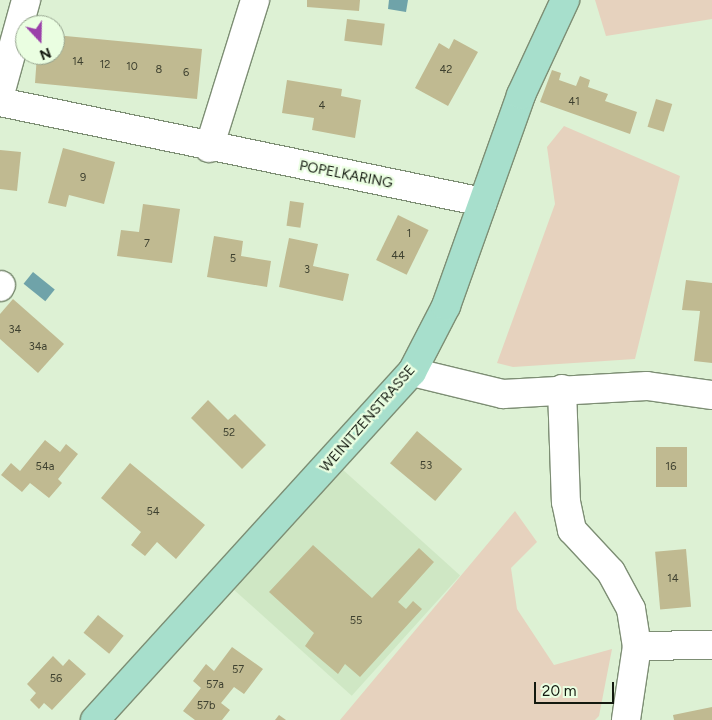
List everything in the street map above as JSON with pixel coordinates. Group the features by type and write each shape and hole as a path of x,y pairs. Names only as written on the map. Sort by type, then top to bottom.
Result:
{"main road":[{"name":"WEINITZENSTRASSE","path":"95,720 412,372 446,306 522,95 564,0"}],"street":[{"path":"0,94 26,0"},
{"path":"210,148 255,0"},
{"name":"POPELKARING","path":"0,102 210,148 483,202"},
{"path":"412,372 503,394 562,389 647,386 712,394"},
{"path":"562,389 566,502 572,530 622,588 631,609 636,646 626,720"},
{"path":"636,646 712,645"}],"shaded area":[{"path":"595,0 712,0 712,19 606,36"},
{"path":"564,126 680,176 635,359 513,367 497,363 555,204 547,147"},
{"path":"342,469 460,575 352,696 234,589"},
{"path":"515,511 537,542 511,568 517,609 554,665 612,649 599,716 595,720 340,720"}],"water":[{"path":"389,0 408,0 406,12 388,9"},
{"path":"33,272 55,290 45,301 24,284"}],"building":[{"path":"307,0 360,0 359,11 307,7"},
{"path":"347,19 385,24 382,45 344,41"},
{"path":"65,36 202,49 197,99 35,83 36,65 65,65"},
{"path":"454,39 478,52 448,106 415,88 439,43 449,49"},
{"path":"552,70 561,73 559,80 576,86 580,76 590,80 588,87 608,94 605,101 637,112 630,134 540,102"},
{"path":"287,80 342,89 341,96 361,100 355,138 312,130 314,118 282,113"},
{"path":"656,99 672,104 664,132 648,127"},
{"path":"63,148 115,162 104,204 69,195 66,207 48,203"},
{"path":"0,150 21,152 17,191 0,189"},
{"path":"290,201 304,203 300,228 287,226"},
{"path":"143,204 180,209 172,263 117,256 121,230 139,232"},
{"path":"398,215 429,230 407,275 376,260"},
{"path":"214,236 243,241 241,256 271,261 267,287 207,277"},
{"path":"289,238 318,244 313,266 349,274 343,301 279,287"},
{"path":"686,280 712,283 712,363 694,361 700,311 682,310"},
{"path":"13,299 64,344 38,373 0,339 0,314"},
{"path":"208,400 228,420 235,414 266,445 242,469 191,418"},
{"path":"417,431 462,469 435,501 390,463"},
{"path":"45,440 60,452 66,444 78,454 58,479 62,483 49,498 30,483 22,492 1,475 11,463 20,471"},
{"path":"656,447 687,447 687,487 656,487"},
{"path":"130,463 205,525 176,559 157,542 145,556 131,545 141,532 101,498"},
{"path":"313,545 372,598 419,548 434,562 398,602 406,609 413,601 422,609 360,677 345,664 338,674 305,646 314,633 269,592"},
{"path":"686,549 691,607 660,609 655,552"},
{"path":"98,615 124,636 109,654 84,633"},
{"path":"232,647 263,669 244,694 234,687 221,703 230,710 222,720 195,720 183,711 201,688 193,681 206,664 214,671"},
{"path":"53,656 63,666 69,659 86,674 52,710 44,703 39,709 30,700 36,693 27,684"},
{"path":"712,707 712,720 674,720 673,715"},
{"path":"279,715 286,720 275,720"}]}
